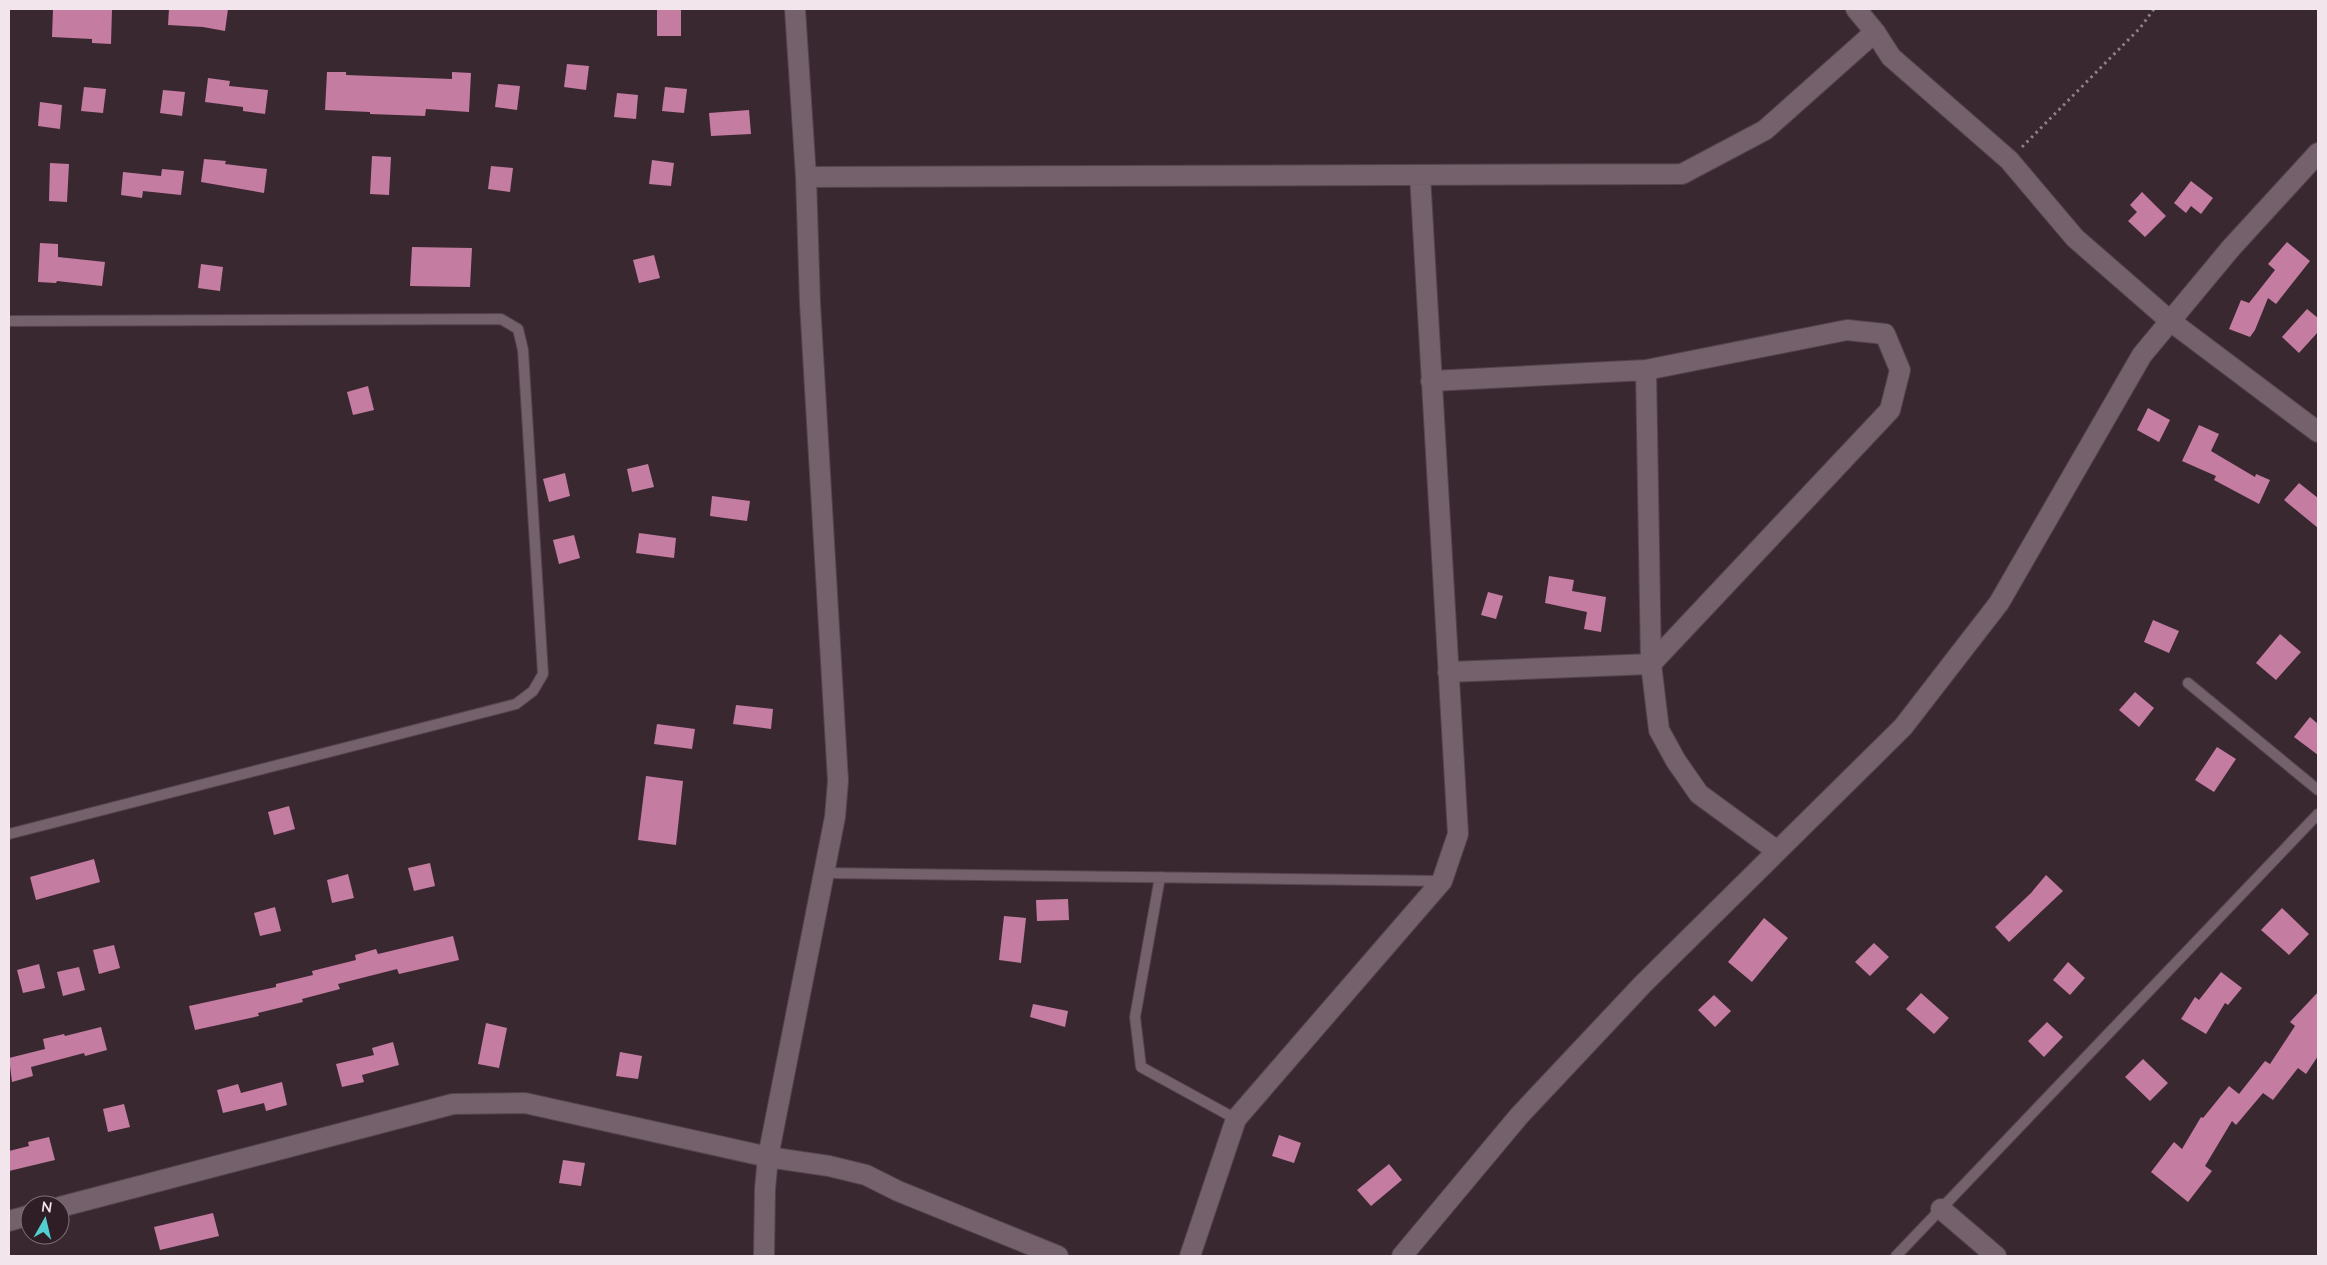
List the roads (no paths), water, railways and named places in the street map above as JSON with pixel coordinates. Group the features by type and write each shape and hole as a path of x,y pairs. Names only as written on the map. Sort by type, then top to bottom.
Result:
{"street":[{"path":"764,1256 765,1189 768,1157 835,817 838,781 810,303 806,177 795,9"},
{"path":"1856,9 1875,32 1891,57 2009,160 2075,238 2169,320 2318,432"},
{"path":"806,177 1682,174 1764,130 1875,32"},
{"path":"1402,1256 1519,1116 1643,984 1903,727 1999,603 2142,355 2230,248 2318,153"},
{"path":"1190,1256 1236,1119 1442,881 1458,834 1420,175"},
{"path":"1431,381 1646,370 1847,330 1885,334 1900,370 1890,410 1651,664 1448,672"},
{"path":"1646,370 1651,664 1659,730 1676,761 1699,794 1777,851"},
{"path":"70,1205 453,1104 525,1104 768,1157 829,1166 866,1175 898,1191 1058,1256"},
{"path":"1941,1209 1996,1256"}],"lane":[{"path":"9,321 502,319 518,329 523,350 543,674 533,691 516,704 9,834"},
{"path":"2188,683 2318,790"},
{"path":"1896,1256 2318,814"},
{"path":"824,873 1442,881"},
{"path":"1160,878 1135,1017 1141,1067 1236,1119"}]}
